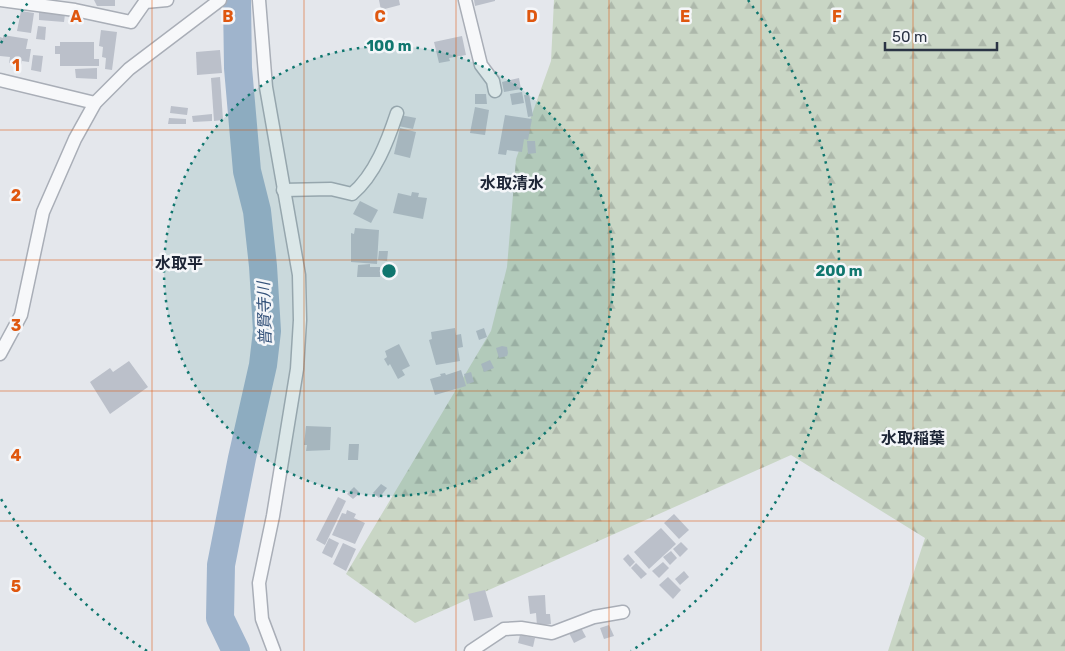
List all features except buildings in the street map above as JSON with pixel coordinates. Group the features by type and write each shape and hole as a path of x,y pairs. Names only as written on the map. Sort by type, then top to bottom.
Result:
{"street":[{"path":"0,0 76,10 131,22 144,1 167,0"},
{"path":"259,0 266,88 298,275 300,320 297,369 273,516 259,584 262,619 274,651"},
{"path":"465,0 482,65 493,81 495,91"},
{"path":"0,354 21,315 43,212 75,138 95,103 129,69 214,2"},
{"path":"0,80 95,103"},
{"path":"283,190 331,189 352,194 358,189 388,140 397,113"},
{"path":"471,651 504,629 521,628 552,633 594,617 623,612"}],"green space":[{"path":"554,0 1065,0 1065,651 888,651 925,538 791,455 415,623 346,574 491,331 507,267 516,159 551,61"}],"waterway":[{"name":"普賢寺川","path":"236,651 220,618 221,565 263,365 267,331 257,211 247,171 238,68 237,0"}],"district":[{"name":"水取清水","path":"512,183"},
{"name":"水取平","path":"179,263"},
{"name":"水取稲葉","path":"913,438"}]}
